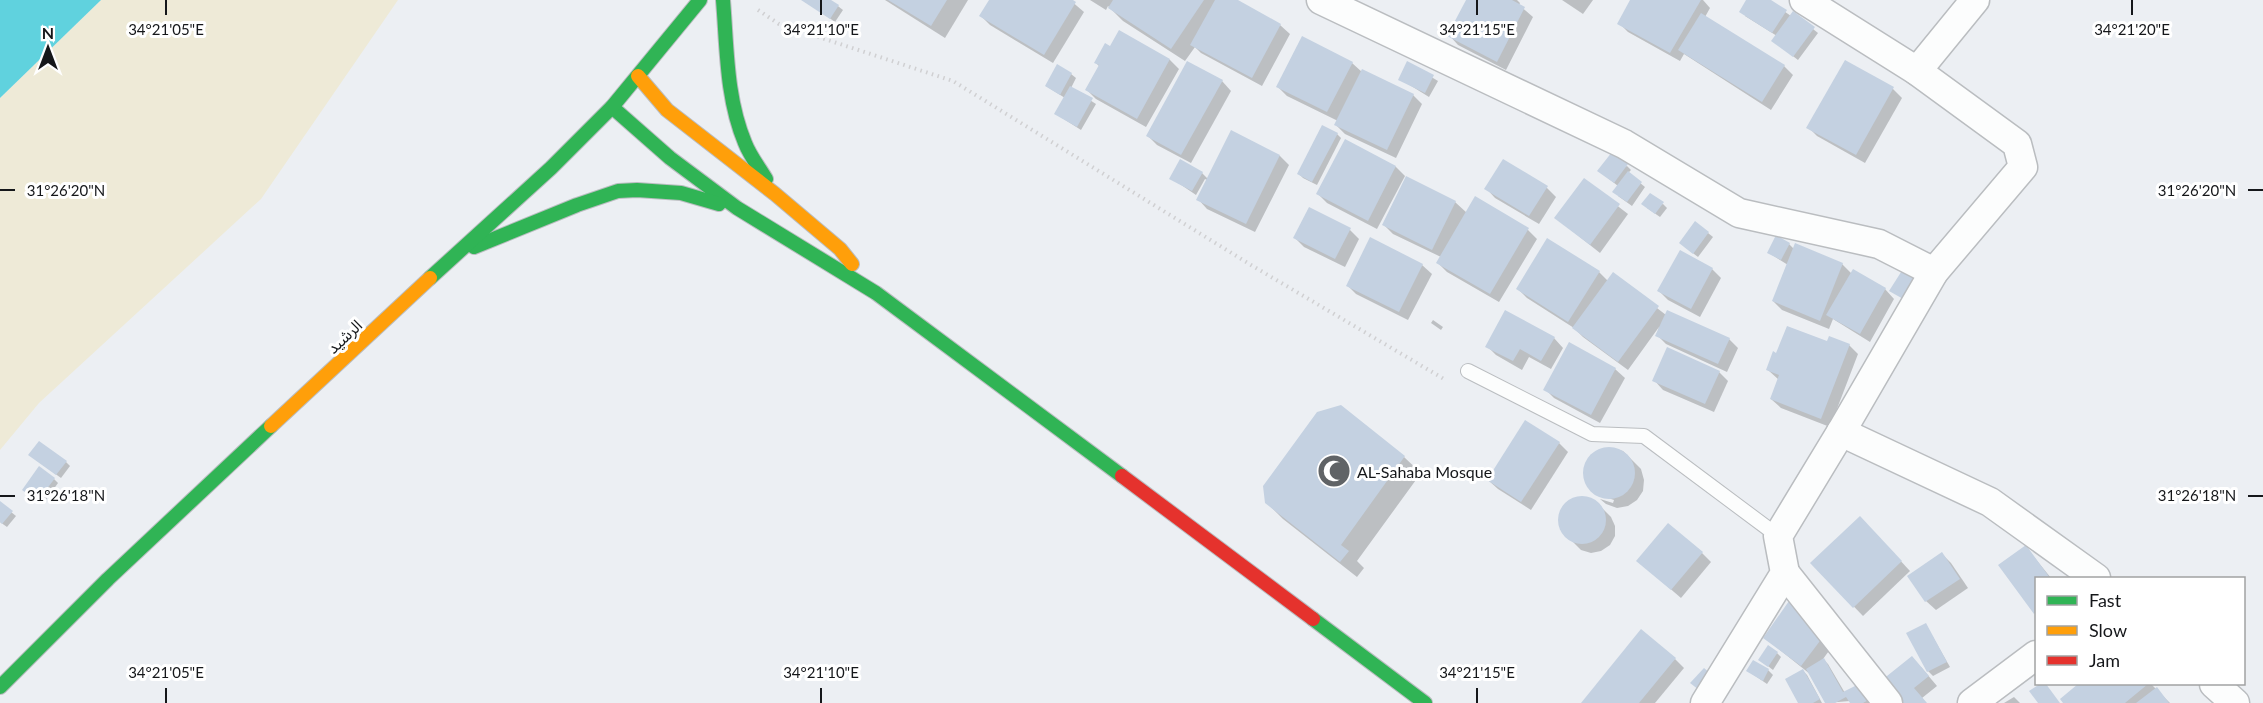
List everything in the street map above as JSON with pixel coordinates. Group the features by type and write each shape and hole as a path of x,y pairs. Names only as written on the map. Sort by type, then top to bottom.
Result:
{"street":[{"name":"الرشيد","path":"0,687 108,579 453,256 551,168 612,107 700,0"},
{"path":"723,0 735,115 744,141 775,194"},
{"path":"1322,0 1624,144 1739,213 1879,244 1934,272"},
{"path":"1804,0 1917,71 2017,144 2023,167 1934,272 1778,536 1785,573 1881,701"},
{"path":"1917,71 1975,0"},
{"path":"638,76 667,110 775,194 840,249 876,293"},
{"path":"612,107 670,158 737,208 876,293 1425,703"},
{"path":"453,256 577,205 618,191 681,193 737,208"},
{"path":"1841,432 1989,502 2093,577"},
{"path":"1705,703 1785,573"},
{"path":"1972,703 2035,656"},
{"path":"2215,685 2235,703"}],"lane":[{"path":"1468,371 1592,434 1644,436 1778,536"}],"path":[{"path":"755,8 779,24 953,81 1251,265 1444,378 1468,371"}],"sand":[{"path":"101,0 398,0 261,199 39,403 0,450 0,98"}],"water":[{"path":"0,0 101,0 0,98"}],"building":[{"path":"801,0 831,0 839,5 830,19"},
{"path":"888,0 947,0 931,26"},
{"path":"989,0 1073,0 1076,2 1044,55 979,16"},
{"path":"1113,0 1204,0 1171,49 1108,8"},
{"path":"1215,0 1238,0 1281,24 1252,78 1190,45"},
{"path":"1466,0 1512,0 1525,7 1497,62 1447,36"},
{"path":"1630,0 1701,0 1670,53 1617,24"},
{"path":"1746,0 1771,0 1787,10 1772,33 1739,12"},
{"path":"1793,11 1815,27 1793,57 1771,41"},
{"path":"1701,13 1785,65 1762,102 1678,50"},
{"path":"1119,30 1170,59 1137,119 1085,90 1099,65 1094,63 1105,43 1110,46"},
{"path":"1302,36 1353,62 1327,112 1276,87"},
{"path":"1845,60 1894,87 1856,155 1806,128"},
{"path":"1187,61 1223,80 1181,155 1146,136"},
{"path":"1407,61 1434,75 1425,93 1398,80"},
{"path":"1057,64 1072,73 1060,95 1045,86"},
{"path":"1362,69 1414,94 1387,150 1334,125"},
{"path":"1070,86 1093,98 1077,127 1054,114"},
{"path":"1322,125 1338,133 1312,182 1297,174"},
{"path":"1231,130 1280,155 1246,224 1196,200"},
{"path":"1345,139 1396,166 1368,221 1316,194"},
{"path":"1612,152 1628,164 1614,183 1597,171"},
{"path":"1180,159 1203,172 1192,191 1169,179"},
{"path":"1503,159 1548,186 1529,216 1484,189"},
{"path":"1628,171 1642,182 1627,202 1612,192"},
{"path":"1406,176 1456,201 1432,250 1382,225"},
{"path":"1584,178 1620,204 1590,245 1554,218"},
{"path":"1650,193 1664,202 1655,214 1641,204"},
{"path":"1475,196 1529,228 1490,294 1436,263"},
{"path":"1309,207 1351,228 1335,259 1293,238"},
{"path":"1695,221 1709,232 1693,254 1679,243"},
{"path":"1776,235 1790,243 1781,260 1767,253"},
{"path":"1370,237 1423,264 1399,312 1346,286"},
{"path":"1547,238 1600,271 1568,322 1516,289"},
{"path":"1795,243 1843,263 1820,321 1772,301"},
{"path":"1680,250 1713,268 1691,309 1657,291"},
{"path":"1853,269 1886,288 1860,334 1826,315"},
{"path":"1903,269 1918,279 1905,300 1889,291"},
{"path":"1613,272 1659,306 1618,362 1572,328"},
{"path":"1505,310 1555,337 1541,361 1520,349 1513,361 1485,347"},
{"path":"1667,310 1730,338 1718,364 1655,336"},
{"path":"1787,326 1827,341 1829,336 1850,344 1821,419 1770,399 1779,375 1766,370 1773,351 1776,353"},
{"path":"1569,342 1616,368 1591,415 1543,390"},
{"path":"1667,347 1720,371 1705,404 1652,381"},
{"name":"AL-Sahaba Mosque","path":"1341,405 1405,456 1341,545 1349,551 1340,562 1265,503 1263,486 1317,412"},
{"path":"1525,420 1560,442 1521,502 1487,480"},
{"path":"39,441 67,461 56,475 28,455"},
{"path":"1604,447 1614,447 1624,451 1631,458 1635,473 1631,488 1624,495 1614,499 1604,499 1594,495 1587,488 1583,478 1583,468 1587,458 1594,451"},
{"path":"39,466 55,478 38,501 22,490"},
{"path":"1577,496 1587,496 1599,503 1606,515 1606,525 1599,537 1587,544 1577,544 1562,533 1558,525 1558,515 1569,500"},
{"path":"0,501 13,511 2,524 0,522"},
{"path":"1860,516 1902,561 1853,608 1810,563"},
{"path":"1668,523 1703,552 1671,590 1636,561"},
{"path":"2026,545 2049,577 2035,577 2034,614 1998,565"},
{"path":"1942,552 1960,579 1925,602 1907,576"},
{"path":"1789,601 1829,629 1801,666 1763,638"},
{"path":"1926,623 1947,662 1927,672 1906,633"},
{"path":"1641,629 1676,658 1639,703 1581,703"},
{"path":"1768,645 1778,652 1768,667 1758,660"},
{"path":"1912,656 1929,676 1914,688 1927,703 1901,703 1882,680"},
{"path":"1824,658 1843,692 1863,682 1872,698 1863,703 1850,703 1846,697 1835,703 1825,703 1806,669"},
{"path":"1753,660 1769,669 1763,681 1746,671"},
{"path":"1704,668 1716,678 1703,693 1690,683"},
{"path":"1803,669 1820,699 1813,703 1798,703 1785,679"},
{"path":"2038,685 2047,685 2060,703 2038,703 2029,691"},
{"path":"2077,685 2147,685 2125,703 2063,703 2060,699"},
{"path":"2157,687 2169,703 2136,703"}],"traffic: fast":[{"path":"430,278 551,168 612,107 700,0"},
{"path":"723,0 728,72 734,108 747,148 766,179"},
{"path":"612,107 670,158 737,208 876,293 1122,476"},
{"path":"474,247 577,205 618,191 681,193 719,204"},
{"path":"0,687 108,579 271,426"},
{"path":"1313,619 1425,703"}],"traffic: slow":[{"path":"638,76 667,110 775,194 840,249 852,264"},
{"path":"271,426 430,278"}],"traffic: jam":[{"path":"1122,476 1313,619"}],"place":[{"name":"AL-Sahaba Mosque","path":"1334,471"}]}
